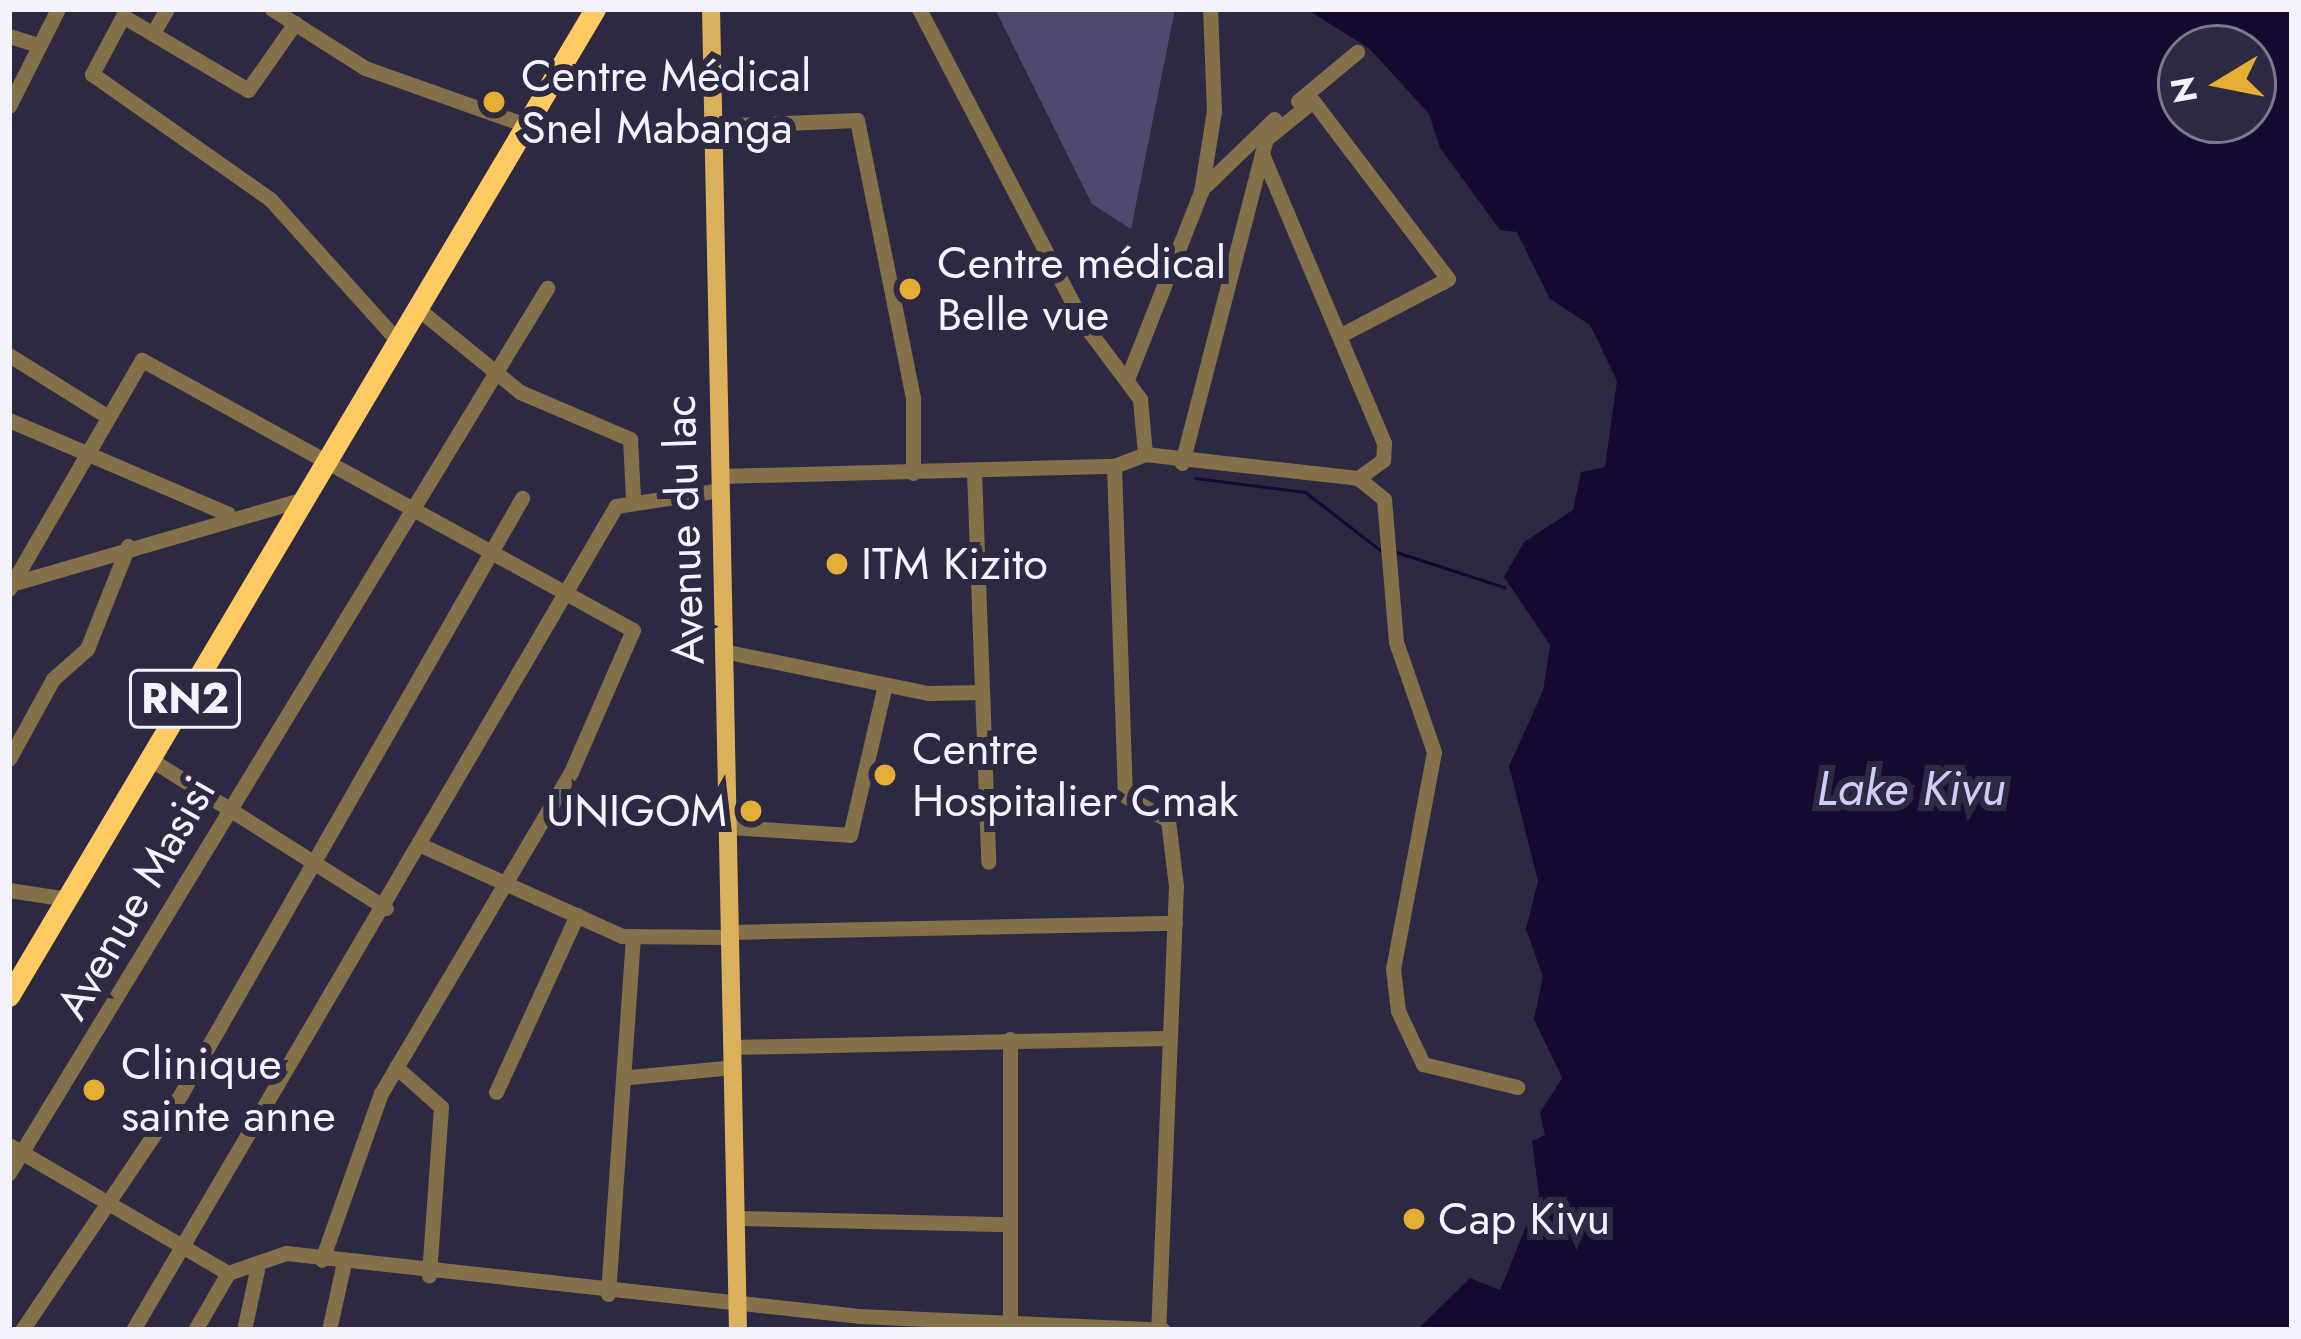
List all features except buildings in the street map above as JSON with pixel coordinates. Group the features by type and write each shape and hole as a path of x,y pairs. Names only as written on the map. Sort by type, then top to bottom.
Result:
{"highway":[{"name":"RN2","path":"9,996 595,9"}],"main road":[{"name":"Avenue du lac","path":"711,9 719,483 728,652 738,1330"}],"street":[{"path":"9,106 58,9"},
{"path":"153,32 167,9"},
{"path":"272,9 364,68 526,125"},
{"path":"919,9 1083,323 1128,377 1150,424 1145,454"},
{"path":"1201,192 1214,111 1210,9"},
{"path":"295,23 248,90 153,32 119,18 92,74 270,199 397,340"},
{"path":"9,36 39,45"},
{"path":"1128,377 1201,192 1226,154 1358,52"},
{"path":"1182,463 1262,154 1270,132 1313,100 1448,279 1343,334"},
{"path":"711,126 857,120 913,398 913,473"},
{"path":"1262,154 1343,334 1385,451 1358,478"},
{"name":"Avenue Masisi","path":"9,1173 25,1154 226,809 547,288"},
{"path":"417,308 520,392 630,439 633,499"},
{"path":"9,355 105,415"},
{"path":"10,586 105,415 148,360 567,601 633,630 571,772 396,1067 322,1260"},
{"path":"9,420 228,514"},
{"path":"133,1330 425,847 567,601 616,506 719,483 1114,466 1145,454 1182,463 1358,478 1376,488 1394,526 1396,642 1434,752 1393,969 1399,1011 1423,1064 1517,1087"},
{"path":"9,1145 110,1202 181,1251 228,1273 257,1270 286,1252 343,1267 608,1294 989,1326 1160,1329 1167,1038 1175,923 1170,826 1125,796 1114,466"},
{"path":"974,471 988,862"},
{"path":"22,1330 110,1202 522,498"},
{"path":"10,586 228,514 303,499"},
{"path":"9,759 53,679 86,649 128,546"},
{"path":"728,652 885,685 982,692"},
{"path":"731,827 850,835 885,685"},
{"path":"150,758 386,908"},
{"path":"425,847 634,938 1175,923"},
{"path":"9,890 67,899"},
{"path":"496,1092 577,915"},
{"path":"608,1294 630,1077 634,938"},
{"path":"630,1077 733,1057 1010,1039 1167,1038"},
{"path":"1010,1039 1010,1323"},
{"path":"396,1067 441,1107 429,1276"},
{"path":"737,1218 1008,1224"},
{"path":"328,1330 343,1267"},
{"path":"244,1330 257,1270"},
{"path":"195,1330 228,1273"}],"shaded area":[{"path":"995,9 1175,9 1131,229 1092,204"}],"water":[{"name":"Lake Kivu","path":"1306,9 2292,9 2292,1330 1417,1330 1470,1278 1500,1290 1539,1195 1532,1141 1545,1135 1540,1113 1562,1078 1534,1019 1543,977 1526,929 1538,881 1509,766 1543,691 1550,645 1504,577 1524,542 1573,510 1581,472 1605,467 1617,381 1590,325 1550,299 1517,232 1500,230 1440,148 1429,114 1370,49"}],"waterway":[{"path":"1195,478 1305,492 1380,550"},
{"path":"1396,552 1504,587"}],"place":[{"name":"Centre Médical Snel Mabanga","path":"494,102"},
{"name":"Centre médical Belle vue","path":"910,289"},
{"name":"ITM Kizito","path":"837,564"},
{"name":"Centre Hospitalier Cmak","path":"885,775"},
{"name":"UNIGOM","path":"751,811"},
{"name":"Clinique sainte anne","path":"94,1090"},
{"name":"Cap Kivu","path":"1414,1219"}]}
